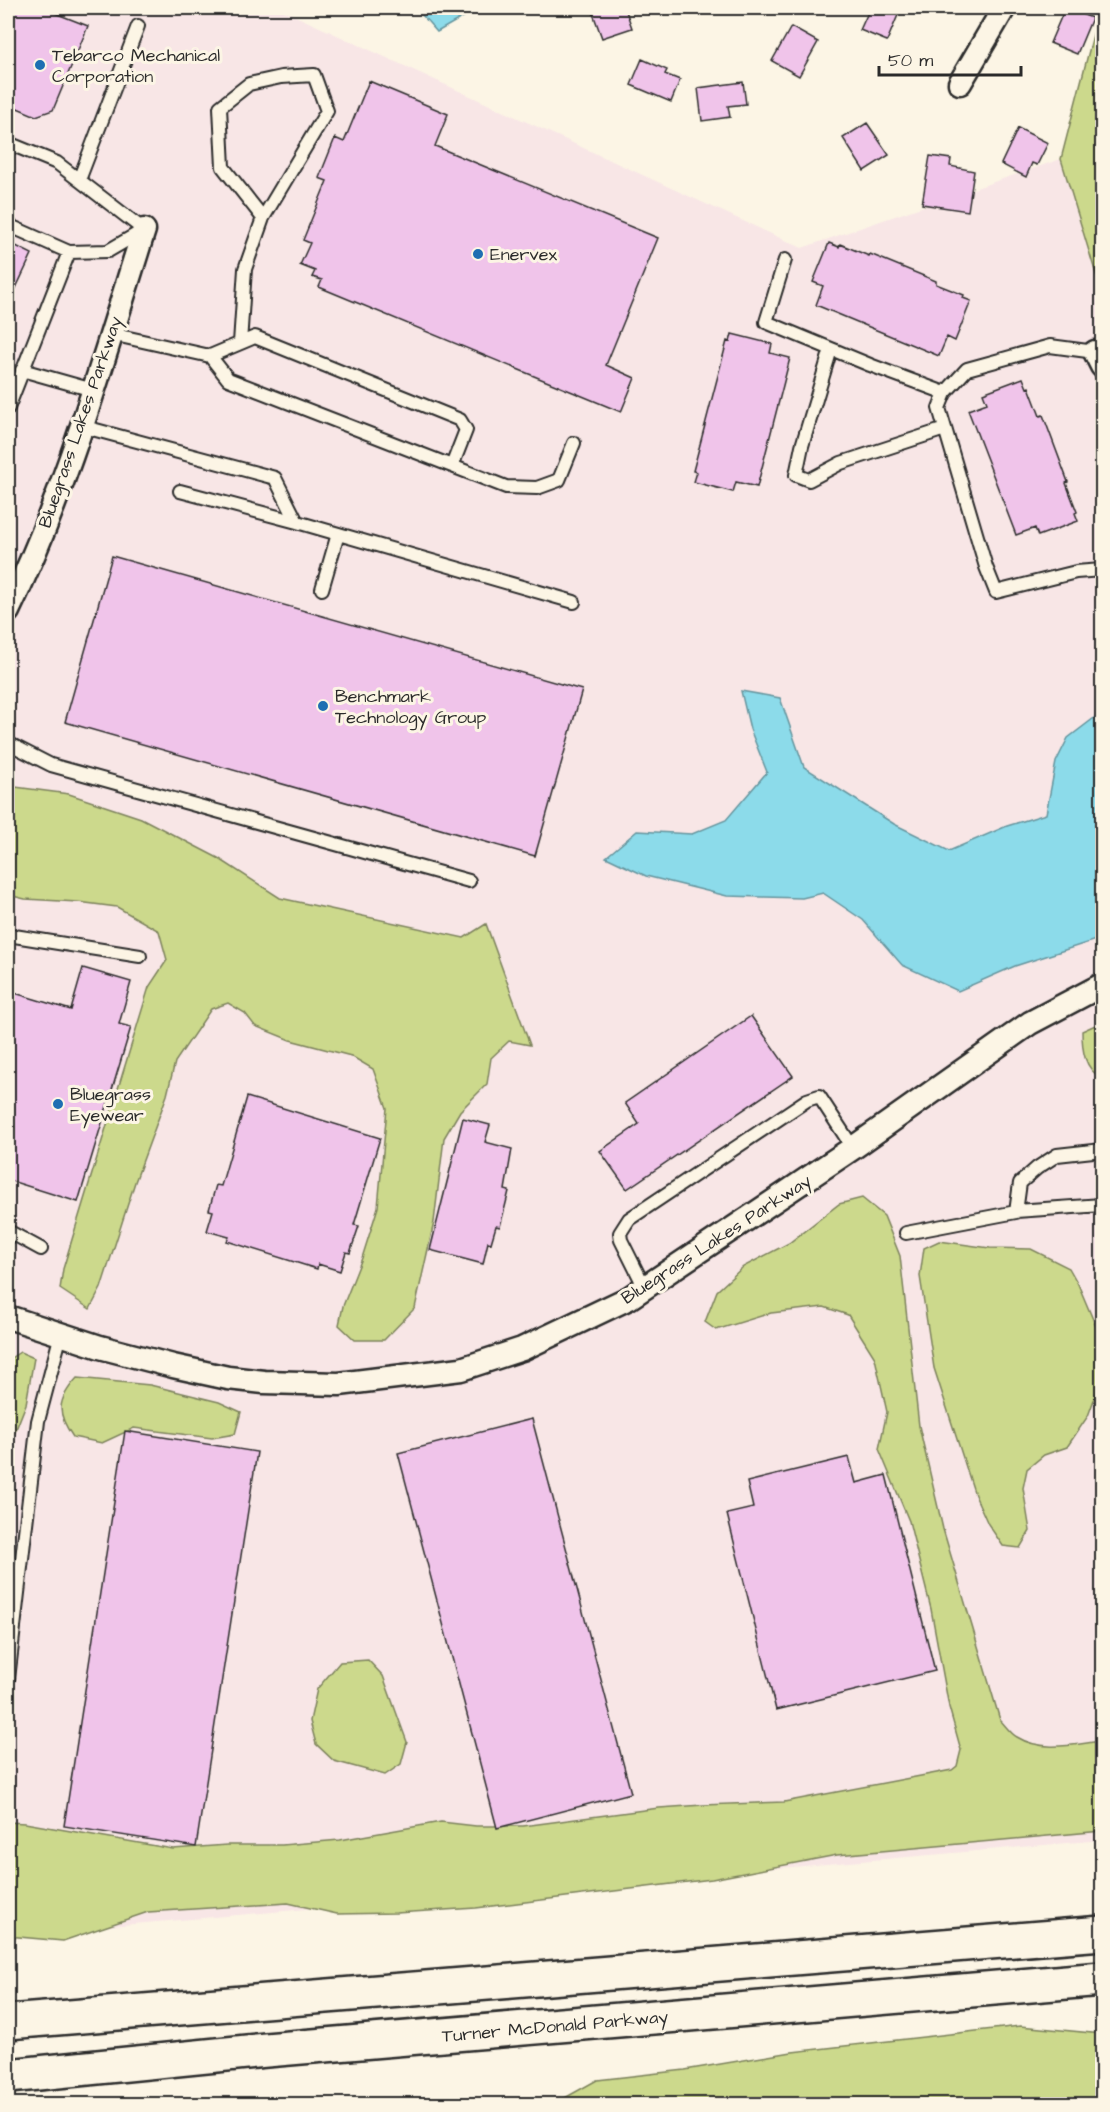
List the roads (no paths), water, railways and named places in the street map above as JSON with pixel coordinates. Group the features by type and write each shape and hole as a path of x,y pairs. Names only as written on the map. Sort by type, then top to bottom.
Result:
{"highway":[{"path":"760,1962 1102,1916"},
{"path":"8,2022 1102,1933"},
{"name":"Turner McDonald Parkway","path":"8,2076 266,2050 1102,1979"}],"street":[{"path":"960,83 1004,8"},
{"name":"Bluegrass Lakes Parkway","path":"8,611 32,561 58,494 144,230"},
{"name":"Bluegrass Lakes Parkway","path":"8,1317 118,1352 228,1377 264,1382 339,1384 461,1369 522,1349 629,1298 853,1149 1030,1023 1102,985"}],"lane":[{"path":"79,180 138,26"},
{"path":"240,343 245,269 262,218 327,111 314,75 281,76 249,84 220,107 223,167 262,218"},
{"path":"8,143 57,164 144,230 108,251 69,252 8,225"},
{"path":"8,408 69,252"},
{"path":"785,260 766,322 945,393"},
{"path":"111,334 210,356 255,337 460,420 466,430 452,466"},
{"path":"1099,359 1050,346 967,369 945,393 939,408 986,567 996,592 1076,572 1102,570"},
{"path":"831,349 802,446 796,475 809,480 841,463 945,429"},
{"path":"210,356 228,379 506,487 537,488 559,480 574,443"},
{"path":"22,370 93,390"},
{"path":"81,426 275,478 297,522"},
{"path":"180,491 297,522 574,602"},
{"path":"322,589 338,534"},
{"path":"8,744 51,765 469,880"},
{"path":"8,935 140,956"},
{"path":"645,1288 621,1240 620,1233 629,1219 807,1100 819,1096 853,1149"},
{"path":"1016,1211 1020,1183 1036,1168 1057,1155 1102,1150"},
{"path":"906,1233 1016,1211 1102,1205"},
{"path":"8,1231 41,1249"},
{"path":"8,1679 38,1421 61,1334"}],"water":[{"path":"416,8 479,8 437,32"},
{"path":"741,691 780,698 804,767 894,824 949,851 1007,826 1046,814 1056,762 1068,738 1102,712 1102,938 1015,966 958,991 902,965 863,920 823,893 802,898 727,896 646,876 606,857 637,831 692,834 726,820 767,772 750,729"}],"place":[{"name":"Tebarco Mechanical Corporation","path":"40,65"},
{"name":"Enervex","path":"478,254"},
{"name":"Benchmark Technology Group","path":"323,706"},
{"name":"Bluegrass Eyewear","path":"58,1104"}]}
